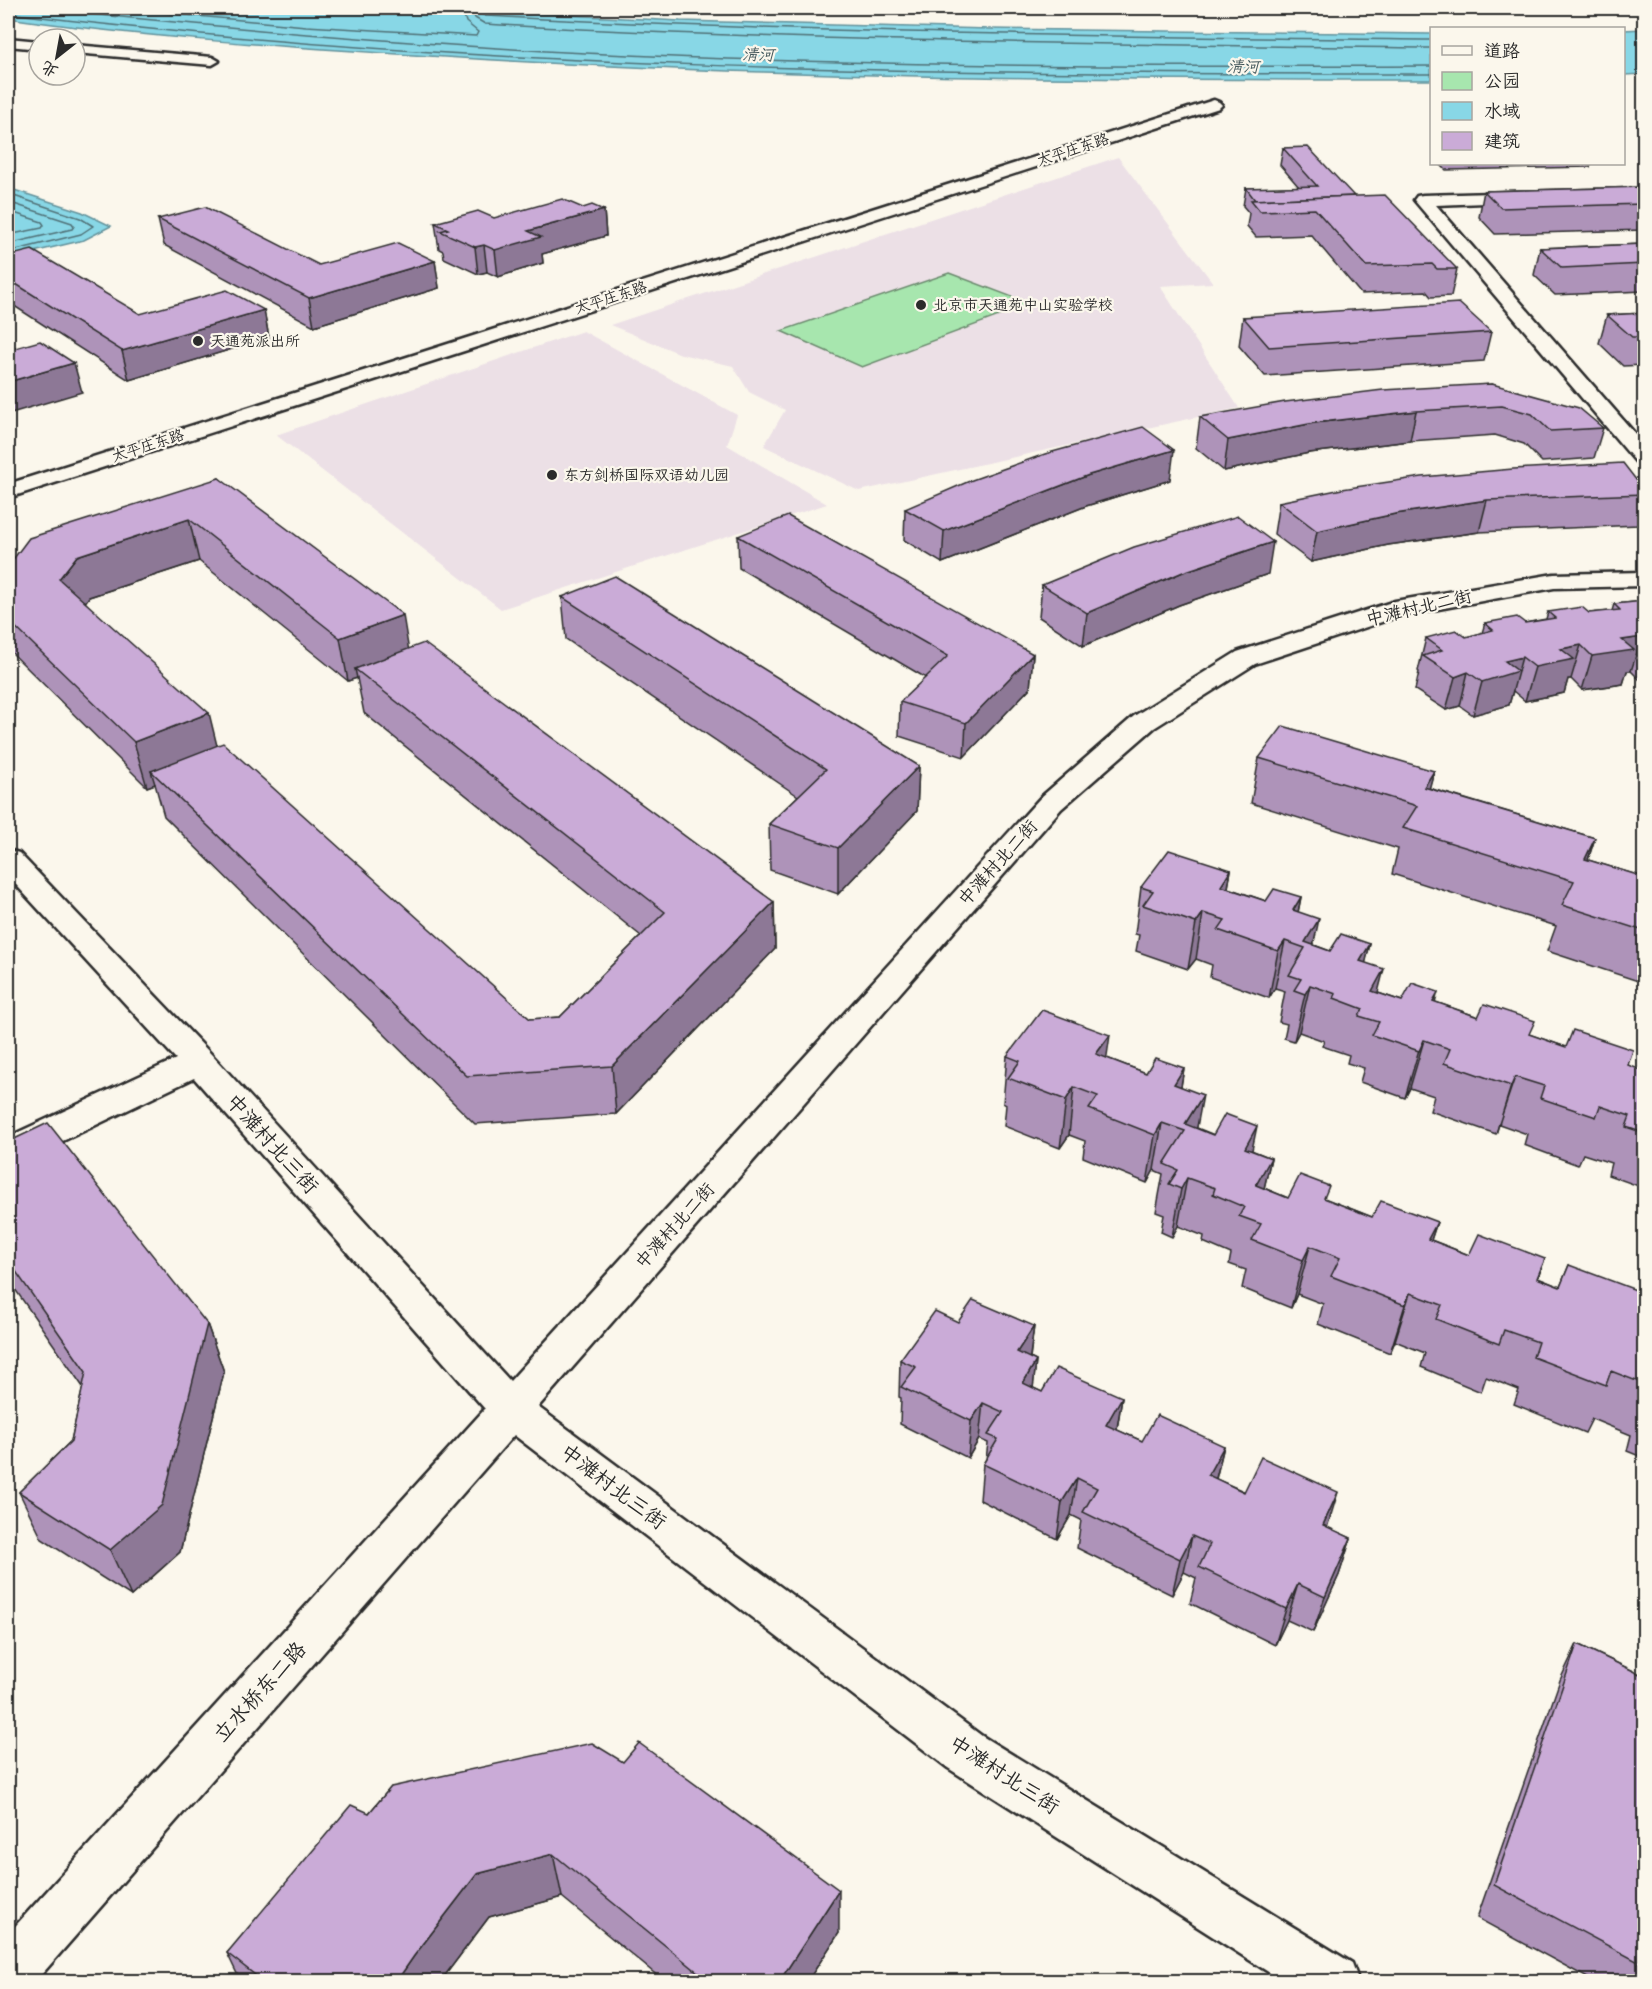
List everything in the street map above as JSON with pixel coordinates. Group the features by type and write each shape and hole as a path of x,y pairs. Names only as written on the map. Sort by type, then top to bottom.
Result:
{"street":[{"path":"8,42 27,44"},
{"path":"87,51 212,61"},
{"name":"太平庄东路","path":"8,491 1214,105"},
{"path":"1551,197 1423,200 1644,457"},
{"name":"中滩村北二街","path":"511,1410 1051,803 1144,722 1246,658 1395,609 1554,581 1644,579"},
{"name":"中滩村北三街","path":"8,859 199,1062 511,1410 965,1752 1333,1982"},
{"path":"8,1152 199,1062"},
{"name":"立水桥东二路","path":"8,1974 511,1410"}],"shaded area":[{"name":"北京市天通苑中山实验学校","path":"1118,157 1213,283 1160,286 1239,408 859,491 764,446 785,410 749,392 733,366 681,354 610,325"},
{"name":"东方剑桥国际双语幼儿园","path":"583,331 737,415 727,445 827,504 501,609 276,435"}],"green space":[{"path":"949,273 1031,304 862,367 781,331"}],"water":[{"name":"清河","path":"8,8 433,8 680,21 990,29 1430,34 1430,80 930,76 680,69 323,49 60,25 8,18"},
{"path":"1644,29 1644,74 1625,75 1625,30"},
{"path":"8,188 82,212 111,226 84,240 8,258"}],"building":[{"path":"1308,147 1354,196 1255,200 1246,188 1317,186 1283,148"},
{"path":"1644,187 1644,204 1501,208 1484,191"},
{"path":"1385,195 1457,269 1437,269 1432,264 1366,266 1315,209 1260,211 1251,200"},
{"path":"562,199 583,208 592,205 604,210 528,231 541,237 495,250 484,245 475,247 440,231 448,229 435,223 478,211 494,218"},
{"path":"205,207 319,265 398,243 435,261 309,298 158,219"},
{"path":"1644,244 1644,264 1562,268 1540,248"},
{"path":"32,250 140,314 227,290 264,310 122,351 8,279 8,256"},
{"path":"1459,303 1491,332 1269,347 1243,317"},
{"path":"1644,313 1644,337 1632,337 1607,315"},
{"path":"40,341 74,363 8,382 8,350"},
{"path":"1492,384 1579,408 1603,428 1550,431 1532,414 1502,406 1416,411 1314,423 1228,440 1200,417 1285,402 1383,390"},
{"path":"1143,427 1174,450 1089,475 944,531 905,509 972,480 1045,454"},
{"path":"1623,463 1644,490 1644,494 1487,500 1395,514 1317,531 1279,502 1342,489 1422,477"},
{"path":"219,478 403,615 340,638 189,519 77,556 59,579 209,713 134,742 8,620 8,566 29,538"},
{"path":"788,516 1033,654 966,723 900,702 948,656 738,536"},
{"path":"1238,516 1273,542 1183,572 1087,613 1042,585 1134,547"},
{"path":"615,576 919,766 838,848 769,824 826,769 562,597"},
{"path":"1644,601 1644,640 1642,637 1622,640 1634,650 1592,656 1581,645 1561,649 1574,659 1535,667 1522,657 1505,661 1518,671 1482,682 1468,672 1455,677 1423,656 1442,650 1426,638 1456,630 1466,637 1493,630 1485,623 1517,617 1525,623 1555,618 1548,612 1582,607 1589,613 1620,610 1614,604"},
{"path":"424,643 774,902 612,1066 467,1076 151,771 223,743 530,1019 560,1017 665,912 355,669"},
{"path":"1283,726 1434,771 1424,787 1595,838 1585,859 1644,877 1644,931 1562,905 1574,881 1403,828 1417,806 1259,758"},
{"path":"1169,850 1231,870 1221,886 1266,901 1274,889 1301,897 1293,910 1319,919 1305,942 1330,951 1341,934 1370,944 1360,961 1384,969 1372,991 1402,1001 1412,983 1438,992 1433,1001 1478,1017 1484,1004 1535,1021 1529,1034 1566,1047 1573,1030 1633,1050 1628,1065 1644,1071 1644,1133 1626,1127 1630,1116 1600,1106 1596,1117 1540,1098 1544,1086 1515,1077 1511,1086 1444,1063 1450,1049 1424,1040 1419,1051 1372,1035 1379,1022 1359,1016 1363,1009 1334,998 1336,994 1310,985 1305,994 1294,990 1301,979 1289,975 1305,948 1285,941 1278,951 1218,930 1225,920 1203,913 1196,923 1143,905 1153,891 1141,887"},
{"path":"1042,1010 1110,1035 1096,1054 1146,1073 1155,1058 1184,1068 1174,1084 1203,1095 1185,1124 1213,1135 1225,1114 1257,1126 1245,1148 1271,1158 1256,1185 1288,1198 1300,1175 1329,1186 1324,1198 1372,1217 1381,1201 1437,1222 1428,1239 1469,1255 1479,1234 1545,1259 1537,1278 1560,1287 1569,1265 1644,1293 1638,1314 1644,1317 1644,1384 1611,1371 1606,1385 1533,1357 1538,1342 1504,1330 1499,1344 1436,1319 1442,1305 1410,1293 1405,1305 1331,1276 1340,1258 1310,1246 1303,1260 1252,1240 1261,1224 1239,1216 1244,1207 1213,1194 1215,1188 1187,1178 1181,1189 1169,1184 1178,1170 1164,1164 1185,1131 1162,1123 1155,1135 1089,1109 1098,1096 1074,1087 1066,1100 1008,1078 1020,1061 1007,1056"},
{"path":"48,1123 207,1324 162,1505 110,1550 19,1492 71,1441 86,1372 8,1260 8,1142"},
{"path":"973,1300 1034,1326 1017,1352 1036,1361 1023,1383 1042,1392 1056,1368 1122,1397 1106,1425 1142,1441 1157,1415 1224,1446 1208,1475 1244,1492 1261,1457 1338,1492 1323,1525 1351,1538 1325,1597 1298,1584 1286,1609 1199,1567 1210,1544 1192,1536 1180,1559 1083,1512 1097,1488 1077,1478 1062,1502 983,1464 998,1439 988,1435 1003,1412 983,1403 971,1421 901,1387 916,1367 900,1360 935,1311 958,1322"},
{"path":"1577,1644 1644,1676 1644,1965 1494,1885"},
{"path":"592,1743 623,1762 639,1743 839,1890 779,1982 710,1982 553,1854 477,1874 396,1982 264,1982 227,1953 351,1805 369,1813 391,1787"}],"place":[{"name":"北京市天通苑中山实验学校","path":"921,305"},
{"name":"天通苑派出所","path":"198,341"},
{"name":"东方剑桥国际双语幼儿园","path":"552,475"}]}
